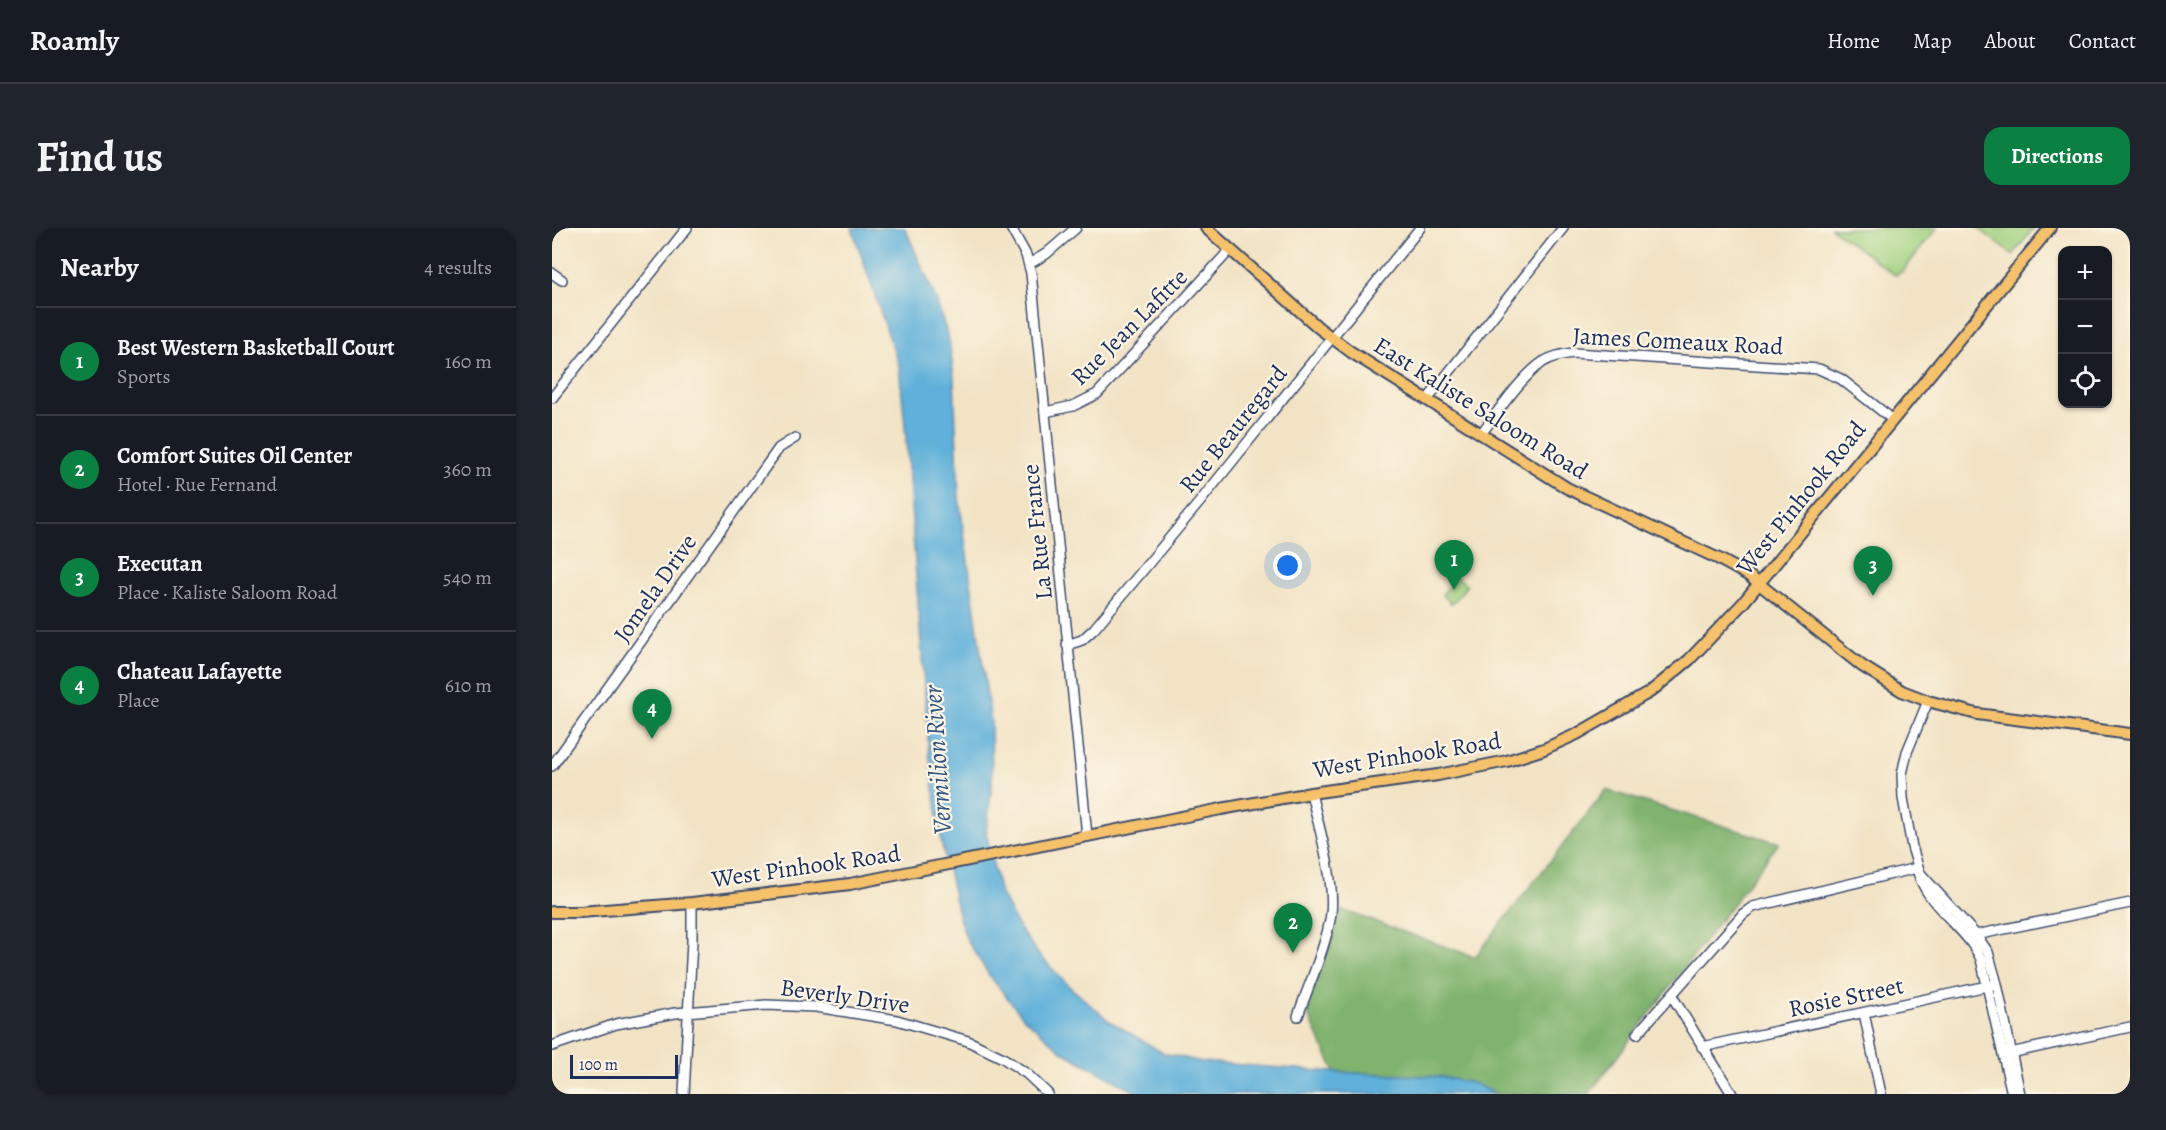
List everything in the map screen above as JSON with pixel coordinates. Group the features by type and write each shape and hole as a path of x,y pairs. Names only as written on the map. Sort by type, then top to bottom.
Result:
{"main road":[{"name":"East Kaliste Saloom Road","path":"1206,228 1331,338 1567,488 1719,559 1759,583 1871,673 1902,691 1928,701 1992,716 2130,734"},
{"name":"West Pinhook Road","path":"552,912 584,912 692,903 850,884 1311,793 1474,768 1518,758 1567,739 1626,707 1673,673 1708,641 1759,583 2050,228"}],"street":[{"path":"552,398 687,228"},
{"name":"La Rue France","path":"1011,228 1029,264 1087,836"},
{"path":"1029,264 1046,255 1076,228"},
{"name":"Rue Beauregard","path":"1068,645 1082,640 1094,629 1420,228"},
{"path":"1427,400 1563,228"},
{"name":"Rue Jean Lafitte","path":"1045,412 1073,406 1097,394 1230,250"},
{"path":"552,273 562,280"},
{"name":"James Comeaux Road","path":"1481,434 1536,367 1558,355 1574,353 1819,369 1841,379 1892,419"},
{"name":"Jomela Drive","path":"552,766 779,448 795,438"},
{"path":"1928,701 1907,752 1902,774 1903,798 1917,867 1972,936 1988,952 2012,1094"},
{"path":"1298,1016 1328,929 1331,906 1328,872 1311,793"},
{"path":"1637,1034 1743,914 1753,907 1917,867"},
{"path":"684,1094 692,903"},
{"path":"1972,936 2130,903"},
{"name":"Rosie Street","path":"1702,1047 1993,985"},
{"path":"1671,996 1732,1094"},
{"name":"Beverly Drive","path":"552,1046 616,1024 645,1017 687,1011 766,1005 816,1008 897,1020 945,1033 985,1048 1027,1074 1047,1094"},
{"path":"1864,1013 1881,1094"},
{"path":"2007,1054 2130,1027"},
{"path":"2007,1054 2020,1094"}],"green space":[{"path":"1831,228 1937,228 1903,271 1895,275"},
{"path":"1978,228 2034,228 2013,255"},
{"path":"1457,577 1467,585 1452,604 1442,595"},
{"path":"1606,790 1779,843 1589,1094 1496,1094 1442,1077 1335,1072 1306,1010 1342,910 1475,957"}],"water":[{"name":"Vermilion River","path":"852,228 905,228 936,299 949,340 954,378 959,498 991,723 992,784 986,833 999,890 1017,925 1039,955 1070,987 1108,1020 1163,1053 1202,1062 1442,1077 1473,1083 1496,1094 1139,1094 1063,1052 1023,1017 989,975 967,940 959,918 941,840 929,752 899,366"}],"place":[{"name":"Best Western Basketball Court","path":"1454,590"},
{"name":"Executan","path":"1873,596"},
{"name":"Chateau Lafayette","path":"652,739"},
{"name":"Comfort Suites Oil Center","path":"1293,953"}]}
